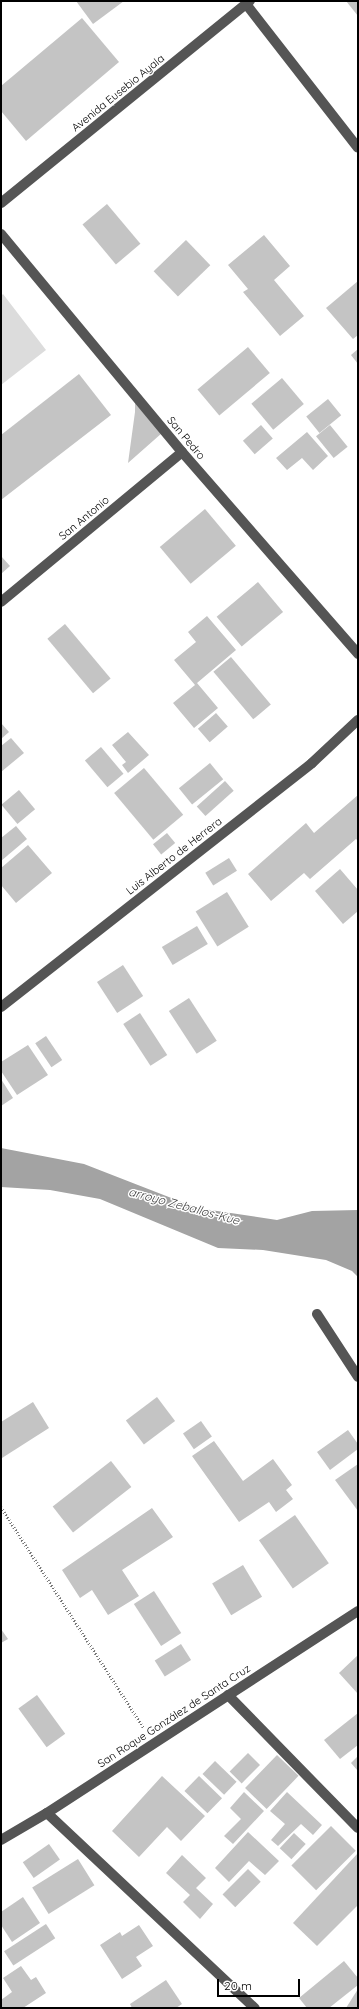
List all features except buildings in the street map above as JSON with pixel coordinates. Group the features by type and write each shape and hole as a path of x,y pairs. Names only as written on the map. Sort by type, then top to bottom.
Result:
{"street":[{"path":"248,3 358,148"},
{"name":"Avenida Eusebio Ayala","path":"1,203 248,3"},
{"name":"San Pedro","path":"1,234 182,452 358,654"},
{"name":"San Antonio","path":"1,602 182,452"},
{"name":"Luis Alberto de Herrera","path":"1,1007 312,763 358,720"},
{"path":"317,1314 358,1377"},
{"name":"San Roque González de Santa Cruz","path":"1,1840 46,1813 358,1611"},
{"path":"228,1695 358,1828"},
{"path":"46,1813 255,2008"}],"path":[{"path":"1,1507 154,1743"}],"shaded area":[{"path":"3,294 46,350 1,385 1,296"}],"water":[{"name":"arroyo Zeballos-Kue","path":"1,1148 84,1164 197,1208 277,1220 312,1211 358,1210 358,1277 352,1271 326,1260 263,1250 218,1248 100,1199 50,1190 1,1187"}]}
